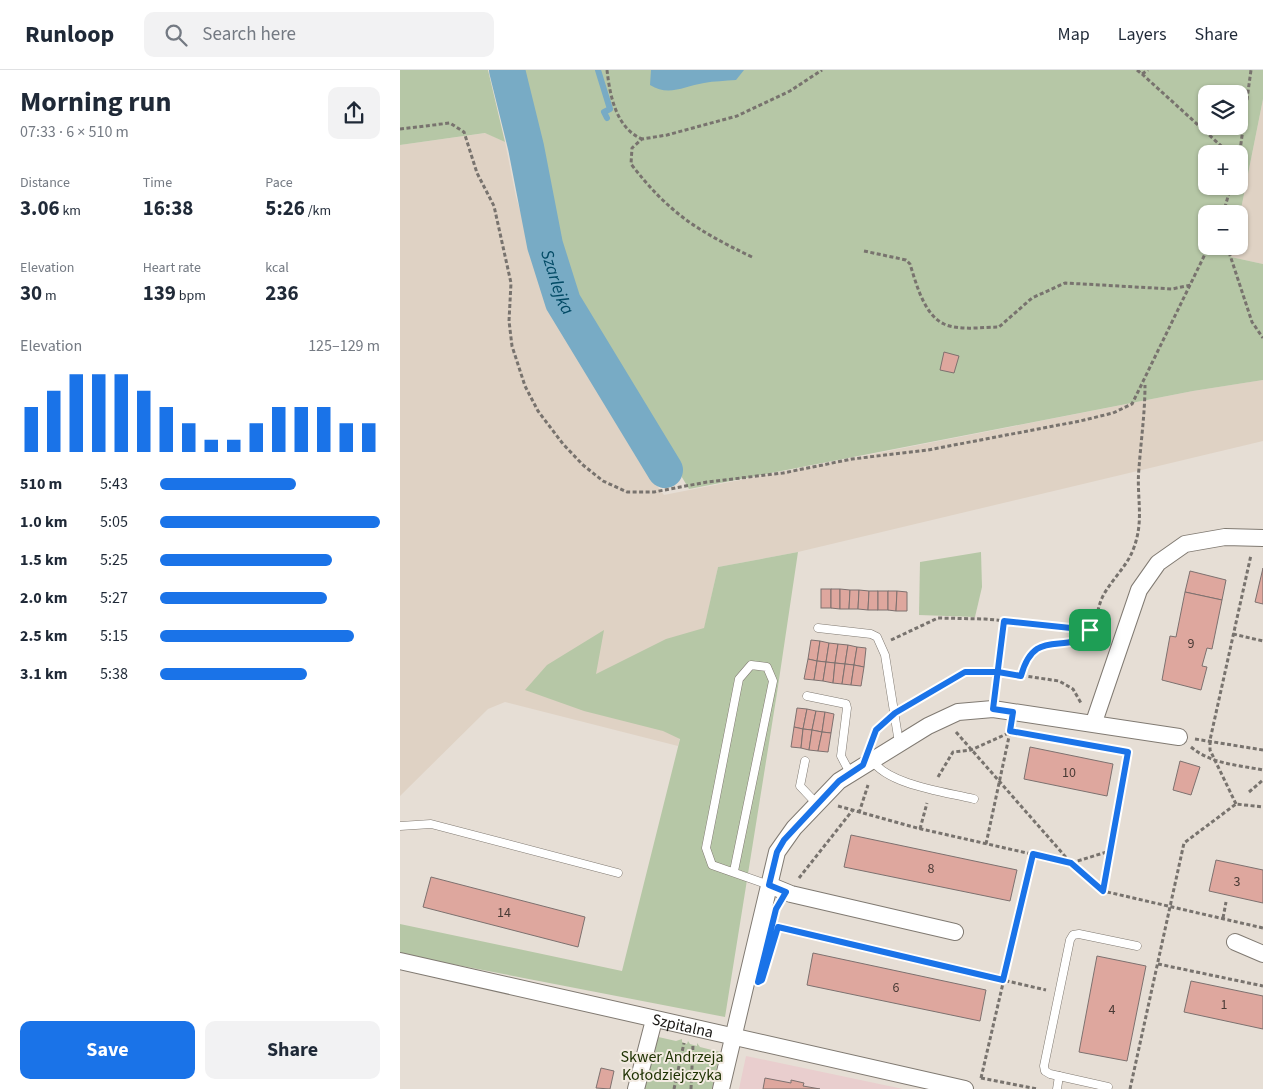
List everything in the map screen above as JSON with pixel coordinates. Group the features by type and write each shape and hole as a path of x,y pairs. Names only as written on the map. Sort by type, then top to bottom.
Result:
{"street":[{"path":"1094,722 1139,590 1158,563 1185,544 1225,538 1259,537"},
{"path":"721,1089 777,852 784,840 839,781 866,767 899,743 958,712 993,709 1094,722 1179,737"},
{"path":"769,885 786,892 955,932"},
{"path":"1236,942 1263,954"},
{"name":"Szpitalna","path":"400,961 654,1020 969,1083"},
{"path":"636,1089 654,1020"}],"lane":[{"path":"818,628 871,634 877,637 882,644 899,743"},
{"path":"734,871 773,681 768,667 751,665 739,679 706,848 712,865 734,871 769,885"},
{"path":"808,696 846,704 841,756 905,781 974,799"},
{"path":"805,761 800,786 817,804"},
{"path":"400,826 431,824 618,873"},
{"path":"1108,1087 1045,1071 1044,1066 1059,993 1070,940 1073,935 1079,934 1137,946"},
{"path":"1057,1089 1059,1076"}],"path":[{"path":"607,70 609,87 618,116 628,130 642,139"},
{"path":"752,257 704,233 669,208 647,185 631,164 632,148 642,139 667,135 736,116 790,91 822,70"},
{"path":"1137,70 1220,145"},
{"path":"1142,74 1148,70"},
{"path":"1241,145 1251,70"},
{"path":"400,129 450,123 464,132 476,173 494,206 511,283 510,322 512,346 525,386 538,411 582,465 614,487 627,492 654,492 707,482 783,473 852,459 928,450 1113,413 1132,404 1145,382 1205,255"},
{"path":"864,251 906,260 910,264 926,306 944,324 960,327 999,328 1032,298 1066,283 1172,288 1192,284"},
{"path":"1230,255 1252,322 1263,338"},
{"path":"1021,676 1025,662 1032,651 1047,645 1077,640 1090,630 1103,597 1122,572 1133,551 1139,532 1141,507 1138,470 1144,424 1145,382"},
{"path":"1236,804 1217,761 1210,750 1210,740 1233,634 1259,537"},
{"path":"882,644 938,618 1004,621 1090,630"},
{"path":"993,709 1004,621"},
{"path":"1233,634 1263,641"},
{"path":"859,813 870,779 866,767 876,730 895,713 965,672 998,672 1058,681 1073,689 1094,722"},
{"path":"944,718 1071,863 1103,891 1263,928"},
{"path":"986,844 1010,731"},
{"path":"920,829 931,788 953,752 971,750 1010,731 1019,733"},
{"path":"1037,736 1128,752 1103,891"},
{"path":"1179,737 1210,740 1263,750"},
{"path":"1179,737 1202,756 1217,761 1263,770"},
{"path":"1249,792 1263,780"},
{"path":"841,802 835,805 920,829 1071,863 1110,851"},
{"path":"1130,1089 1184,842 1236,804 1263,808"},
{"path":"776,935 786,892 852,811"},
{"path":"981,1078 1033,854"},
{"path":"1223,918 1226,902"},
{"path":"773,921 778,927 1059,993"},
{"path":"1158,964 1263,986"},
{"path":"674,1089 685,1040"},
{"path":"691,1089 693,1042"},
{"path":"969,1083 981,1078 1037,1089"}],"shaded area":[{"path":"1263,99 1263,264 1231,257 1231,255 1248,255 1248,205 1242,205 1244,195 1248,195 1248,174"},
{"path":"486,133 505,142 516,197 552,316 640,463 664,495 1193,391 1263,380 1263,441 798,552 718,567 678,746 505,702 488,709 400,796 400,145"},
{"path":"746,1056 903,1089 739,1089"}],"green space":[{"path":"400,70 488,70 505,142 485,133 400,145"},
{"path":"514,70 1263,70 1263,99 1248,174 1248,145 1198,145 1198,195 1244,195 1242,205 1198,205 1198,255 1231,255 1231,257 1263,264 1263,380 1193,391 689,489 579,304 540,180"},
{"path":"798,552 725,1017 400,954 400,924 622,971 680,739 663,731 584,711 525,690 547,665 604,630 596,674 666,639 704,628 718,567"},
{"path":"981,552 982,587 975,617 919,615 920,562"},
{"name":"Skwer Andrzeja Kołodziejczyka","path":"654,1036 676,1041 682,1039 682,1042 687,1044 688,1041 690,1044 697,1046 697,1043 700,1047 720,1052 712,1089 640,1089"}],"water":[{"path":"651,70 744,70 736,80 708,82 677,90 664,90 650,85"}],"building":[{"path":"944,352 959,356 954,373 940,370"},
{"path":"1263,568 1263,604 1255,602"},
{"path":"1190,571 1226,580 1222,600 1185,592"},
{"path":"821,589 831,589 831,608 821,608"},
{"path":"831,589 840,589 840,609 831,608"},
{"path":"840,589 850,590 849,609 840,609"},
{"path":"850,590 859,590 858,609 849,609"},
{"path":"859,590 869,591 868,610 858,609"},
{"path":"869,591 878,591 878,610 868,610"},
{"path":"878,591 888,591 888,610 878,610"},
{"path":"888,591 897,591 896,611 888,610"},
{"path":"897,591 907,592 907,611 896,611"},
{"path":"1185,592 1222,600 1212,649 1207,648 1202,666 1207,667 1201,690 1162,680 1170,636 1176,637"},
{"path":"811,640 820,641 817,661 808,659"},
{"path":"820,641 829,643 826,662 817,661"},
{"path":"829,643 838,644 835,663 826,662"},
{"path":"838,644 848,645 845,664 835,663"},
{"path":"848,645 857,647 854,665 845,664"},
{"path":"857,647 866,648 864,667 854,665"},
{"path":"808,659 817,661 814,680 804,679"},
{"path":"817,661 826,662 823,681 814,680"},
{"path":"826,662 835,663 833,683 823,681"},
{"path":"835,663 845,664 842,684 833,683"},
{"path":"845,664 854,665 851,685 842,684"},
{"path":"854,665 864,667 861,686 851,685"},
{"path":"797,708 807,709 803,729 794,727"},
{"path":"807,709 816,711 812,730 803,729"},
{"path":"816,711 825,712 822,732 812,730"},
{"path":"825,712 834,714 831,733 822,732"},
{"path":"794,727 803,729 801,748 791,747"},
{"path":"803,729 812,730 809,750 801,748"},
{"path":"812,730 822,732 818,751 809,750"},
{"path":"822,732 831,733 828,752 818,751"},
{"path":"1030,747 1113,764 1107,796 1024,779"},
{"path":"1180,761 1200,767 1191,795 1173,790"},
{"path":"851,835 1017,870 1010,901 844,867"},
{"path":"1216,860 1263,870 1263,903 1209,891"},
{"path":"431,877 585,917 578,947 423,907"},
{"path":"813,953 986,990 980,1021 807,985"},
{"path":"1097,956 1146,966 1127,1061 1079,1052"},
{"path":"1191,981 1263,996 1263,1029 1184,1012"},
{"path":"601,1068 614,1071 610,1089 596,1088"},
{"path":"765,1078 791,1083 791,1080 804,1083 803,1086 820,1089 763,1089"}],"waterway":[{"name":"Szarlejka","path":"507,70 526,147 545,245 563,302 665,470"},
{"path":"598,70 610,109 604,112 607,118"}],"route":[{"path":"1090,630 1004,621 998,672 993,709 1013,712 1010,731 1128,752 1103,891 1071,863 1033,854 1003,980 778,927 762,980 758,982 776,909 786,892 769,885 777,852 794,828 839,781 863,765 868,746 876,730 909,703 965,672 998,672 1021,676 1025,662 1032,651 1047,645 1077,640 1090,630"}]}
